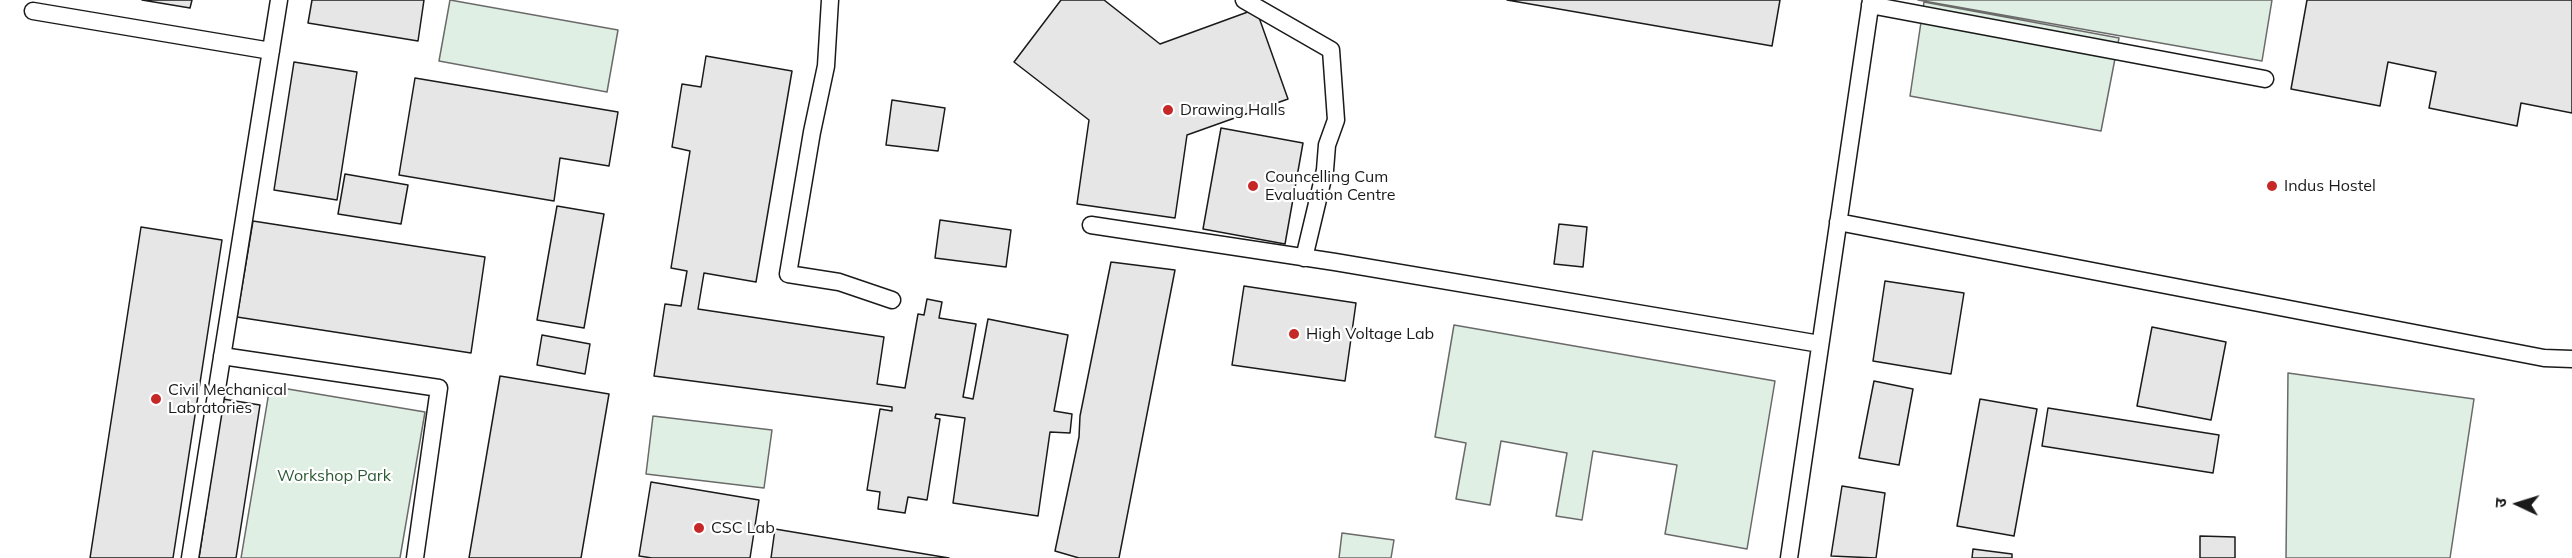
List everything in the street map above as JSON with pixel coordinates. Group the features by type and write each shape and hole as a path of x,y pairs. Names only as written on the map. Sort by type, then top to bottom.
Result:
{"lane":[{"path":"190,558 279,0"},
{"path":"830,0 826,66 812,132 788,274 839,282 892,300"},
{"path":"1244,0 1331,50 1336,120 1327,145 1325,170 1304,258"},
{"path":"1789,558 1871,3 2265,78"},
{"path":"33,11 271,51"},
{"path":"1838,222 2544,357 2572,359"},
{"path":"1091,225 1820,344"},
{"path":"222,356 440,388 415,558"}],"green space":[{"path":"450,0 618,30 607,92 439,61"},
{"path":"1918,0 2272,0 2262,61"},
{"path":"1924,2 2119,38 2101,131 1910,96"},
{"path":"1454,325 1775,381 1747,549 1665,534 1677,465 1593,451 1582,520 1556,516 1567,453 1501,441 1490,505 1456,499 1466,443 1435,437"},
{"path":"2288,373 2474,399 2450,558 2286,558"},
{"name":"Workshop Park","path":"270,386 425,412 400,558 241,558"},
{"path":"653,416 772,430 764,488 646,474"},
{"path":"1342,533 1394,540 1391,558 1339,558"}],"building":[{"path":"142,0 192,0 190,8"},
{"path":"312,0 424,0 418,41 308,23"},
{"name":"Drawing Halls","path":"1061,0 1104,0 1160,44 1256,9 1288,99 1187,135 1175,218 1077,204 1089,120 1014,62"},
{"path":"1507,0 1780,0 1772,46"},
{"path":"2307,0 2572,0 2572,113 2521,103 2517,126 2429,108 2436,72 2388,62 2380,106 2291,89"},
{"path":"706,56 792,71 756,282 704,273 698,309 884,337 877,384 905,388 918,314 924,315 927,299 942,302 939,318 976,324 963,397 973,399 988,319 1068,335 1054,411 1072,414 1070,433 1050,432 1038,516 953,503 965,418 936,414 935,418 940,419 927,500 908,497 905,513 878,509 880,492 867,490 880,409 892,411 892,407 654,376 665,304 681,306 687,271 671,268 690,151 672,147 682,84 701,87"},
{"path":"294,62 357,72 337,200 274,190"},
{"path":"415,78 618,112 609,166 560,158 554,201 399,175"},
{"path":"892,100 945,108 938,151 886,145"},
{"name":"Councelling Cum Evaluation Centre","path":"1221,128 1303,143 1285,244 1203,229"},
{"path":"345,174 408,185 401,224 338,214"},
{"path":"557,206 604,214 584,328 537,320"},
{"path":"940,220 1011,230 1006,267 935,258"},
{"path":"253,221 485,257 471,353 237,317"},
{"path":"1559,224 1587,227 1583,267 1554,264"},
{"name":"Civil Mechanical Labratories","path":"141,227 222,240 173,558 90,558"},
{"path":"1111,262 1175,270 1119,558 1079,558 1055,551 1079,437 1080,416"},
{"path":"1885,281 1964,293 1951,374 1873,361"},
{"name":"High Voltage Lab","path":"1244,286 1356,303 1345,381 1232,365"},
{"path":"2152,327 2226,342 2211,420 2137,406"},
{"path":"542,335 590,344 585,374 537,365"},
{"path":"500,376 609,394 581,558 469,558"},
{"path":"1874,381 1913,389 1899,465 1859,458"},
{"path":"223,399 260,405 236,558 199,558"},
{"path":"1980,399 2037,409 2014,536 1957,526"},
{"path":"2048,408 2219,435 2213,473 2042,446"},
{"name":"CSC Lab","path":"651,482 759,500 750,558 639,556"},
{"path":"1842,486 1885,493 1876,558 1831,556"},
{"path":"775,529 949,558 771,558"},
{"path":"2200,536 2235,537 2235,558 2200,558"},
{"path":"1973,549 2012,554 2012,558 1972,558"}],"place":[{"name":"Drawing Halls","path":"1168,110"},
{"name":"Councelling Cum Evaluation Centre","path":"1253,186"},
{"name":"Indus Hostel","path":"2272,186"},
{"name":"High Voltage Lab","path":"1294,334"},
{"name":"Civil Mechanical Labratories","path":"156,399"},
{"name":"CSC Lab","path":"699,528"}]}
